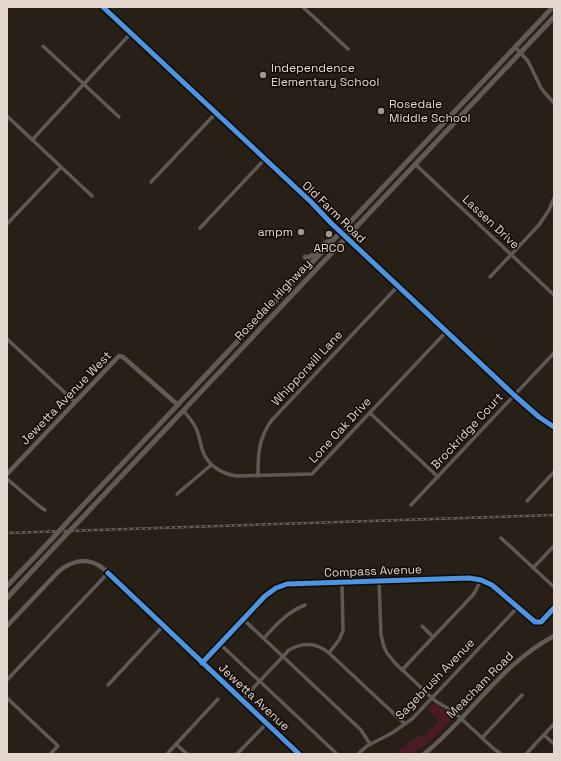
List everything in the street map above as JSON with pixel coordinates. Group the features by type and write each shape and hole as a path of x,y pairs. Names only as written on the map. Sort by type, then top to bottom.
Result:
{"main road":[{"name":"Rosedale Highway","path":"7,586 552,7"},
{"name":"Rosedale Highway","path":"7,598 554,17"},
{"path":"391,190 399,177 412,162 413,156"},
{"path":"305,257 311,257 323,244 334,239"},
{"path":"258,330 264,320 290,291 291,285"},
{"path":"184,410 184,403 208,377 213,368"},
{"path":"125,472 135,457 177,412 178,405"},
{"path":"7,591 13,584 18,574"}],"street":[{"name":"Old Farm Road","path":"103,7 311,202 340,232 446,332 539,417 554,427"},
{"path":"303,7 348,50"},
{"path":"32,140 131,33"},
{"path":"43,46 119,117"},
{"path":"515,47 521,52 531,66 541,88 554,103"},
{"path":"151,182 216,113"},
{"path":"7,116 92,196"},
{"path":"200,228 265,159"},
{"name":"Lassen Drive","path":"415,164 554,295"},
{"path":"7,224 61,167"},
{"path":"490,277 544,218 554,198"},
{"name":"Whipporwill Lane","path":"258,476 260,443 264,431 271,421 398,286"},
{"name":"Lone Oak Drive","path":"184,410 196,428 204,454 211,464 220,471 231,476 312,474 446,332"},
{"path":"7,339 75,402"},
{"name":"Brockridge Court","path":"411,505 554,353"},
{"name":"Jewetta Avenue West","path":"7,474 119,356 123,357 178,405"},
{"path":"370,413 438,477"},
{"path":"176,494 211,464"},
{"path":"527,501 554,472"},
{"path":"7,479 45,510"},
{"path":"501,538 554,587"},
{"path":"533,568 554,546"},
{"name":"Jewetta Avenue","path":"7,626 59,571 69,564 80,561 89,561 100,566 108,573 299,754"},
{"path":"7,680 108,573"},
{"name":"Compass Avenue","path":"202,663 265,596 276,588 293,584 469,578 481,580 497,588 535,622 541,622 554,608"},
{"path":"379,580 381,635 382,642 387,653 395,663 432,698 454,712 501,754"},
{"path":"402,670 473,595 481,580"},
{"path":"329,653 339,640 343,631 342,582"},
{"path":"264,638 288,614 306,605"},
{"name":"Sagebrush Avenue","path":"358,754 370,744 392,733 405,724 432,698 518,607"},
{"path":"243,619 361,730 370,744"},
{"path":"108,685 163,626"},
{"path":"422,626 433,637"},
{"name":"Meacham Road","path":"424,754 436,744 515,663 536,646 554,636"},
{"path":"220,644 337,754"},
{"path":"242,700 283,656 294,648 304,644 315,645 329,653 405,724"},
{"path":"482,738 522,695"},
{"path":"7,698 58,746 50,754"},
{"path":"167,754 218,699"},
{"path":"237,754 266,723"},
{"path":"526,754 554,724"},
{"path":"544,735 554,744"},
{"path":"176,744 187,754"}],"shaded area":[{"path":"433,703 447,711 452,719 428,743 411,754 394,754 421,734 424,737 439,721 428,710"}],"railway":[{"path":"7,533 554,515"}],"cycle path":[{"path":"103,7 514,395 539,417 554,427"},
{"path":"108,573 299,754"},
{"path":"202,663 265,596 276,588 287,584 469,578 481,580 492,585 535,622 541,622 554,608"}],"place":[{"name":"Independence Elementary School","path":"263,75"},
{"name":"Rosedale Middle School","path":"381,111"},
{"name":"ampm","path":"301,232"},
{"name":"ARCO","path":"329,234"}]}
